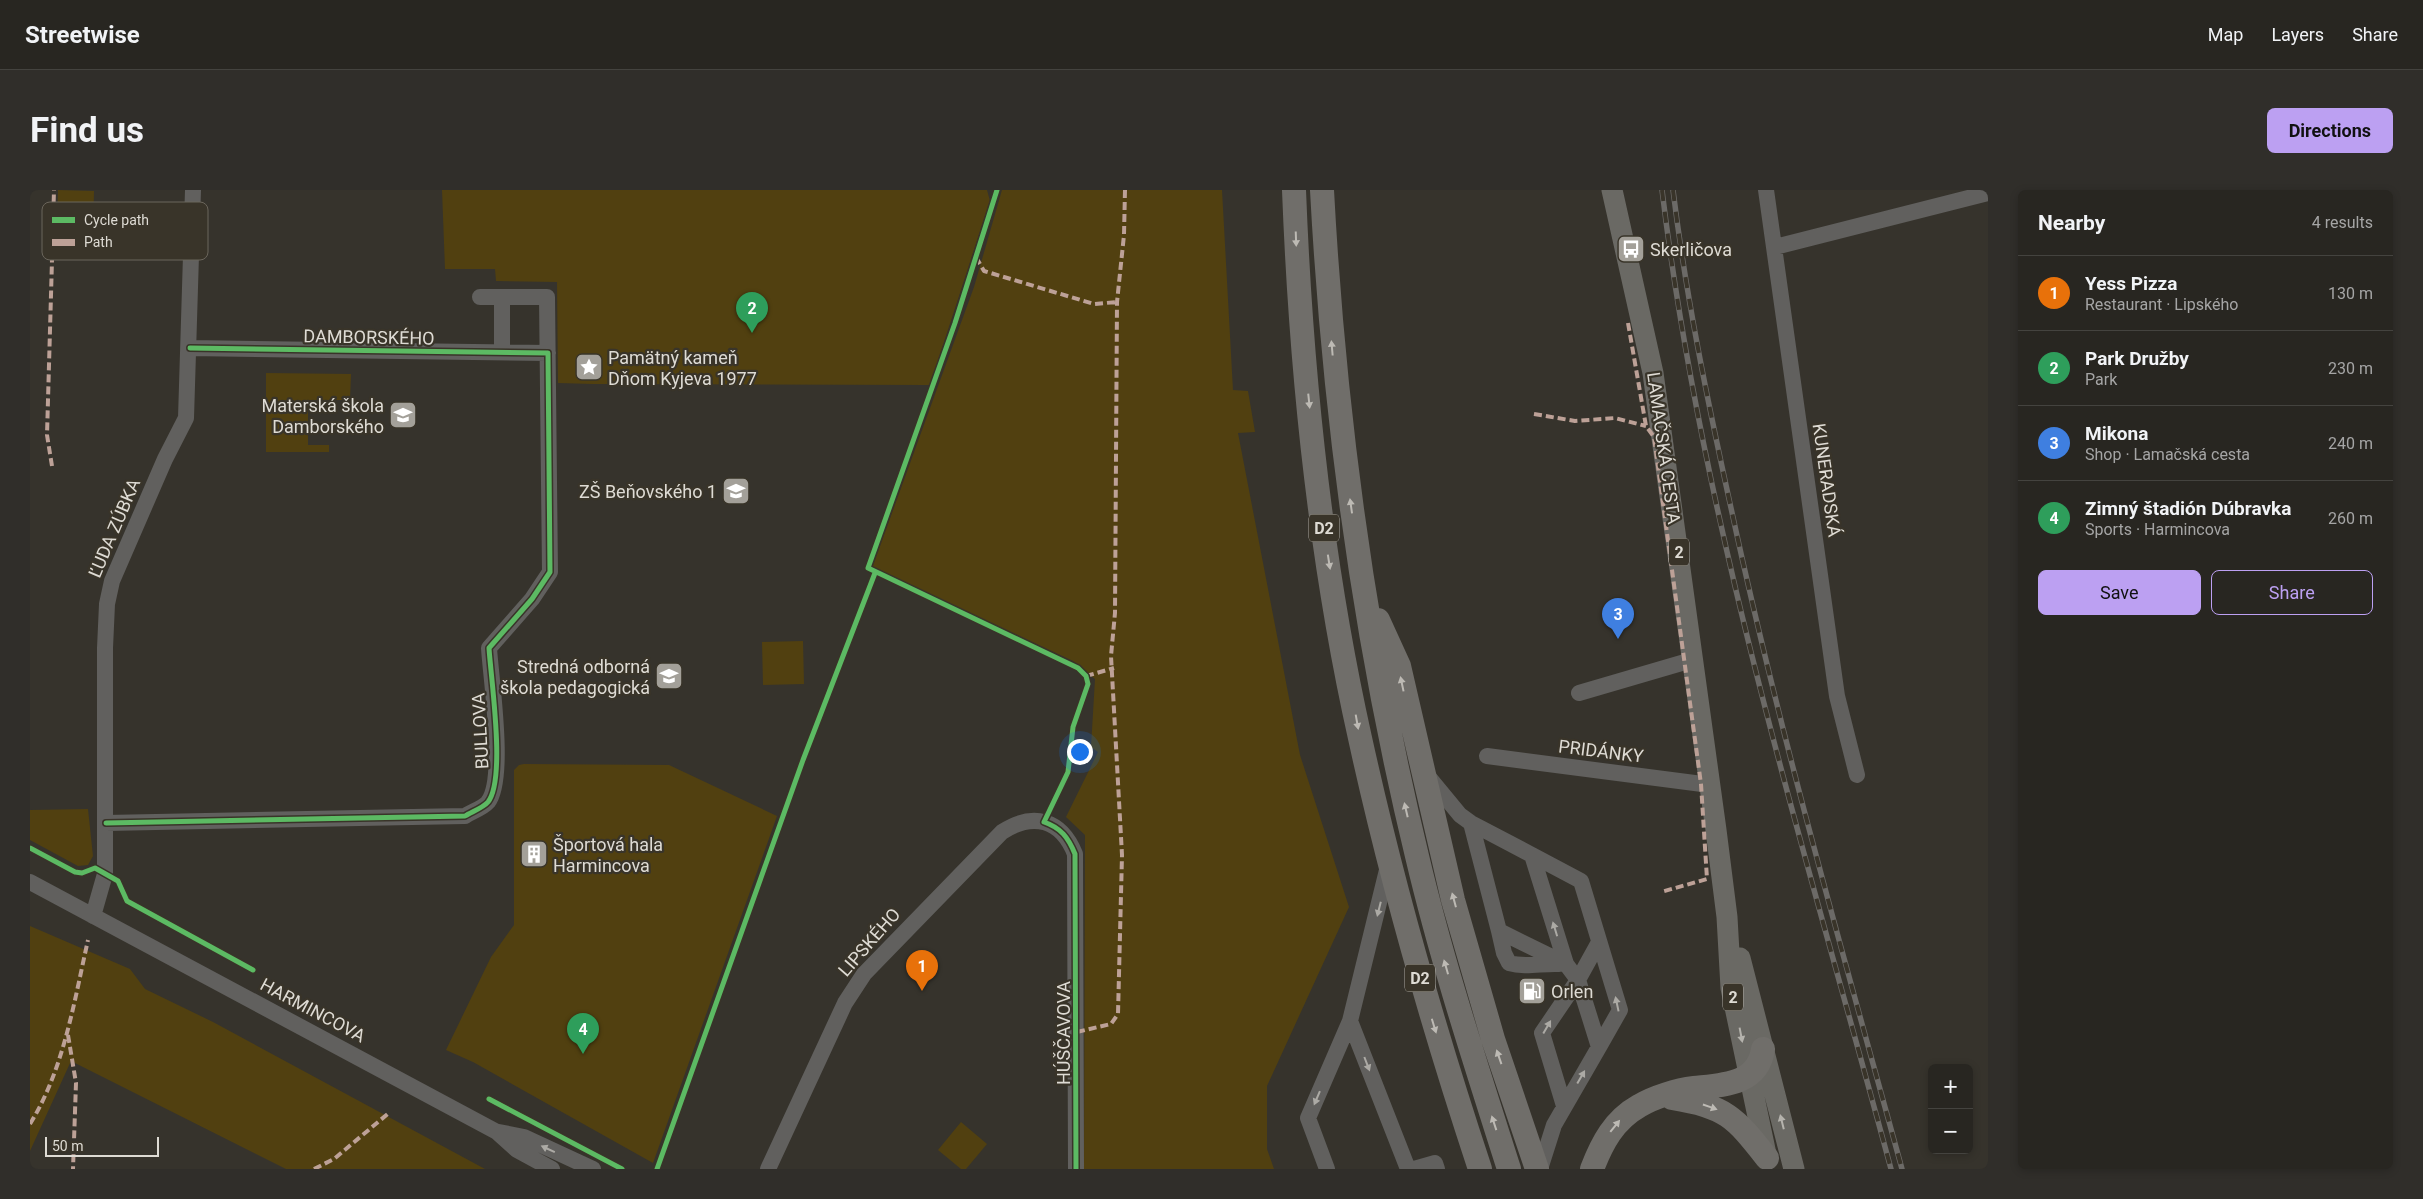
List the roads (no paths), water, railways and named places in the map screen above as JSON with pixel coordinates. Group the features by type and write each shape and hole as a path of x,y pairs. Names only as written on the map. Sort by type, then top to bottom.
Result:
{"highway":[{"name":"D2","path":"1294,190 1298,289 1319,498 1360,736 1389,861 1419,977 1480,1169"},
{"name":"D2","path":"1322,190 1327,288 1337,397 1363,589 1388,727 1417,856 1445,964 1509,1169"},
{"path":"1363,589 1399,666 1420,766 1453,900 1493,1039 1538,1169"},
{"path":"1592,1169 1607,1138 1624,1116 1645,1102 1663,1096 1692,1088 1727,1085 1749,1076 1759,1063 1763,1049"},
{"path":"1663,1096 1709,1106 1723,1112 1748,1134 1768,1163"}],"main road":[{"name":"LAMAČSKÁ CESTA","path":"1612,190 1653,373 1694,663 1727,918 1731,988 1768,1163"},
{"name":"LAMAČSKÁ CESTA","path":"1727,918 1794,1169"}],"street":[{"name":"KUNERADSKÁ","path":"1766,190 1837,696 1857,775"},
{"path":"1775,247 1988,193"},
{"name":"ĽUDA ZÚBKA","path":"94,916 105,874 104,648 109,590 165,459 186,418 192,260"},
{"path":"480,296 502,297 502,352"},
{"name":"BULLOVA","path":"106,823 465,816 488,803 496,784 497,761 489,648 532,598 550,572 547,297 502,297"},
{"name":"DAMBORSKÉHO","path":"190,348 548,353"},
{"path":"1579,693 1685,662 1694,663"},
{"name":"PRIDÁNKY","path":"1487,756 1710,785"},
{"path":"1420,766 1451,805 1471,823 1580,881 1620,1010 1564,1106 1547,1141 1538,1169"},
{"name":"LIPSKÉHO","path":"768,1169 845,1003 864,974 1002,832 1015,823 1044,822"},
{"name":"HÚŠČAVOVA","path":"1044,822 1059,827 1070,841 1075,854 1076,1169"},
{"path":"1471,823 1500,931 1504,953 1509,963 1523,967 1545,963 1566,964"},
{"path":"1532,855 1566,964 1578,980 1599,1047"},
{"path":"1327,1169 1308,1118 1350,1021 1389,861"},
{"name":"HARMINCOVA","path":"30,882 497,1132 517,1150 552,1169"},
{"path":"1500,931 1566,964"},
{"path":"1564,1106 1542,1033 1578,980 1599,942"},
{"path":"1350,1021 1408,1169"},
{"name":"HARMINCOVA","path":"497,1132 524,1137 593,1169"},
{"path":"1414,1169 1435,1163 1437,1169"}],"railway":[{"path":"1662,190 1680,314 1702,438 1729,561 1791,805 1891,1169"},
{"path":"1673,190 1698,350 1722,469 1750,591 1790,757 1902,1169"}],"place":[{"name":"Skerličova","path":"1631,249"},
{"name":"Park Družby","path":"752,333"},
{"name":"Pamätný kameň Dňom Kyjeva 1977","path":"589,367"},
{"name":"Materská škola Damborského","path":"403,415"},
{"name":"ZŠ Beňovského 1","path":"736,491"},
{"name":"Mikona","path":"1618,639"},
{"name":"Stredná odborná škola pedagogická","path":"669,676"},
{"name":"Športová hala Harmincova","path":"534,854"},
{"name":"Yess Pizza","path":"922,991"},
{"name":"Orlen","path":"1532,991"},
{"name":"Zimný štadión Dúbravka","path":"583,1054"}]}
